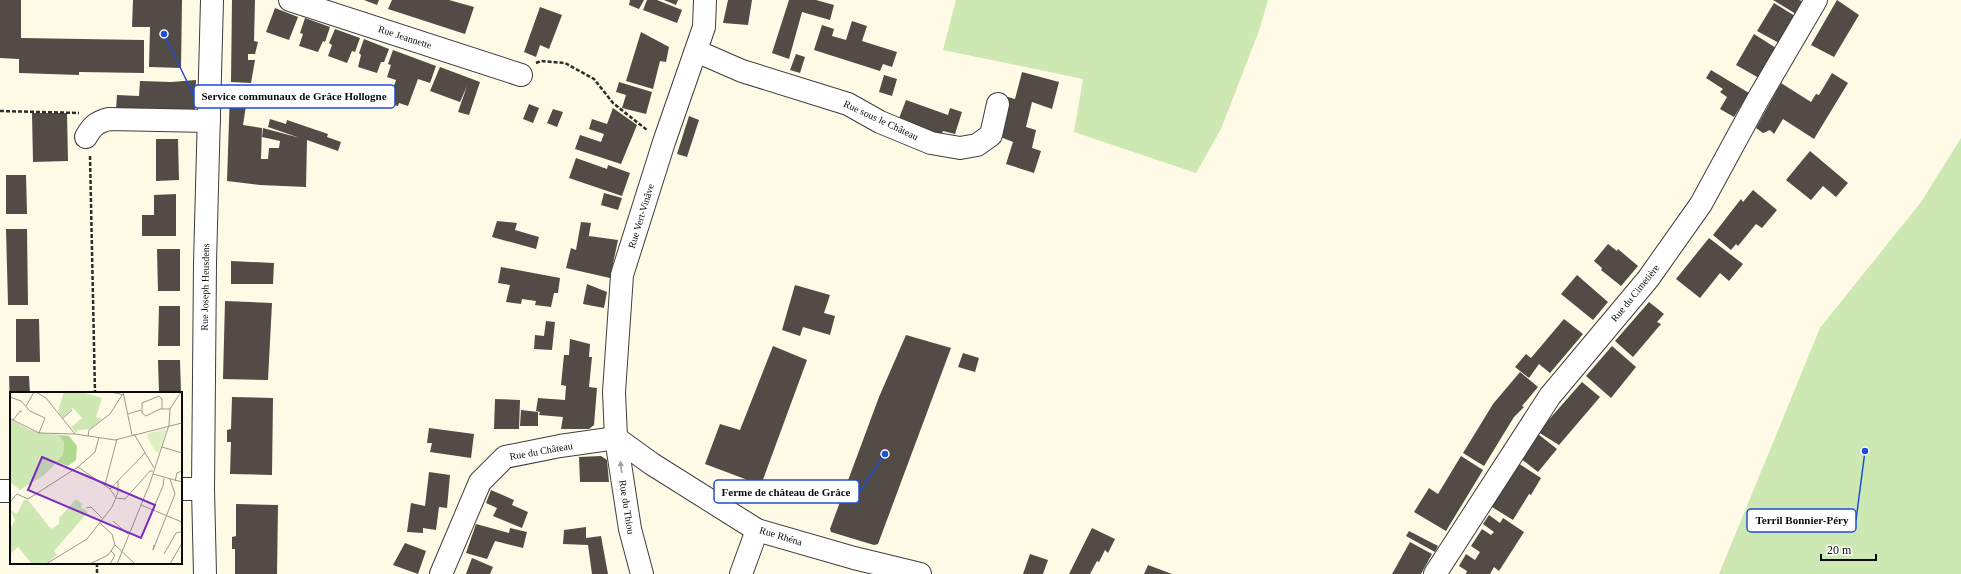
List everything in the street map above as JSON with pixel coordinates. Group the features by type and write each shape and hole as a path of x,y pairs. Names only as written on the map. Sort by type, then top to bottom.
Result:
{"street":[{"name":"Rue Joseph Heusdens","path":"205,574 205,263 212,0"},
{"name":"Rue Jeannette","path":"290,0 521,75"},
{"name":"Rue Vert-Vinâve","path":"616,438 614,392 622,275 664,142 704,28 705,0"},
{"name":"Rue du Cimetière","path":"1435,574 1550,396 1648,279 1701,204 1757,101 1816,0"},
{"name":"Rue sous le Château","path":"696,51 742,71 848,104 880,122 931,143 960,148 977,145 991,135 998,104"},
{"path":"92,130 109,119 209,121"},
{"name":"Rue Rhéna","path":"616,438 652,464 757,530 854,566 920,574"},
{"name":"Rue du Château","path":"440,574 480,482 505,457 560,446 616,438"},
{"name":"Rue du Thiou","path":"616,438 630,529 642,574"},
{"path":"182,489 204,489"},
{"path":"741,574 757,530"}],"path":[{"path":"521,75 527,66 541,61 565,63 594,79 613,103 641,126 664,142"},
{"path":"0,111 68,111 87,115 92,130 90,148 95,392"},
{"path":"97,564 98,574"}],"green space":[{"path":"956,0 1268,0 1259,31 1221,129 1196,173 1074,132 1083,79 943,50"},
{"path":"1961,138 1961,574 1719,574 1820,328 1921,202"}],"building":[{"path":"0,0 21,0 21,38 144,40 144,73 79,72 79,75 19,73 19,59 0,58"},
{"path":"133,0 182,0 181,68 149,67 150,27 132,27"},
{"path":"232,0 255,0 254,41 258,42 255,54 248,54 248,60 255,60 251,83 231,82"},
{"path":"364,0 379,0 377,5"},
{"path":"392,0 449,0 474,7 465,34 388,9"},
{"path":"630,0 644,0 639,9 629,5"},
{"path":"647,0 657,0 682,10 677,23 643,10"},
{"path":"664,0 678,0 676,5"},
{"path":"728,0 752,0 748,25 723,23"},
{"path":"789,0 816,0 834,5 830,20 802,12 789,59 772,53"},
{"path":"1773,0 1799,0 1802,1 1796,14"},
{"path":"1837,0 1859,15 1834,57 1811,45"},
{"path":"1774,3 1795,16 1779,43 1757,31"},
{"path":"540,7 562,15 549,49 540,45 536,57 524,52"},
{"path":"275,8 298,17 289,40 266,32"},
{"path":"305,18 330,27 325,42 323,41 318,52 299,46 303,34 300,33"},
{"path":"852,21 867,26 862,41 897,52 892,67 883,64 880,71 814,50 822,25 834,29 832,36 846,40"},
{"path":"335,29 360,38 355,52 352,51 347,63 328,56 332,45 329,43"},
{"path":"641,32 669,47 666,62 660,61 653,89 626,81"},
{"path":"1754,34 1776,48 1759,78 1736,65"},
{"path":"364,39 389,49 384,62 381,62 377,73 358,67 361,55 359,53"},
{"path":"393,50 436,66 430,83 418,79 408,106 399,103 398,106 388,103 396,80 387,77 391,65 388,64"},
{"path":"796,54 805,57 800,73 790,70"},
{"path":"440,67 480,82 469,115 458,112 467,86 460,102 430,91"},
{"path":"1711,70 1749,93 1734,117 1720,109 1727,97 1720,92 1723,89 1706,78"},
{"path":"1022,72 1059,82 1052,109 1032,102 1026,127 1036,130 1032,148 1041,151 1034,173 1006,164 1013,142 998,136 1008,97 1015,99"},
{"path":"1832,73 1848,83 1814,139 1783,119 1774,134 1770,130 1763,133 1756,128 1781,83 1811,102 1816,94 1819,95"},
{"path":"884,75 897,79 892,96 879,92"},
{"path":"196,80 195,111 116,110 117,95 139,96 140,81 171,82"},
{"path":"619,82 652,92 646,114 622,108 626,95 616,92"},
{"path":"230,92 248,93 243,125 262,128 261,159 268,159 269,148 279,148 280,141 262,137 263,128 300,138 268,127 270,119 286,124 287,120 328,134 327,137 341,142 338,151 307,140 306,187 260,185 227,181"},
{"path":"906,100 948,115 950,108 962,112 955,134 943,131 941,136 898,121"},
{"path":"529,104 539,108 533,123 523,119"},
{"path":"613,108 637,125 621,164 575,149 580,135 601,142 604,134 589,129 592,119 607,124"},
{"path":"553,109 563,112 557,127 547,123"},
{"path":"32,113 67,113 68,161 33,162"},
{"path":"689,116 699,120 687,157 677,154"},
{"path":"156,139 178,139 179,180 156,181"},
{"path":"1810,151 1848,183 1836,197 1823,186 1811,200 1786,180"},
{"path":"576,158 607,169 608,165 630,173 622,196 569,178"},
{"path":"6,175 26,175 27,214 6,214"},
{"path":"1753,190 1777,210 1762,228 1756,224 1738,246 1736,244 1731,250 1713,235 1741,199 1743,202"},
{"path":"604,193 622,198 618,210 601,205"},
{"path":"176,194 176,236 142,236 142,215 154,215 154,195"},
{"path":"497,221 517,223 515,230 539,237 536,249 492,237"},
{"path":"581,222 591,223 588,241 589,236 618,240 610,278 566,268 571,248 576,250"},
{"path":"6,229 27,229 28,305 8,305"},
{"path":"1709,238 1743,264 1729,281 1720,273 1700,298 1676,279"},
{"path":"1608,244 1617,251 1618,249 1638,266 1621,286 1601,270 1602,268 1594,261"},
{"path":"157,249 180,249 180,291 158,291"},
{"path":"231,261 274,263 273,284 231,284"},
{"path":"501,267 560,278 558,293 554,293 551,307 535,305 536,301 522,299 521,304 506,302 510,285 498,283"},
{"path":"1577,275 1608,302 1593,320 1561,294"},
{"path":"587,284 607,292 604,308 583,304"},
{"path":"795,285 830,295 824,313 835,316 830,335 803,327 800,336 782,330"},
{"path":"225,301 272,303 268,380 223,379"},
{"path":"1649,302 1664,314 1657,322 1661,324 1633,357 1615,341"},
{"path":"159,306 180,306 180,346 158,346"},
{"path":"16,319 39,319 40,362 16,362"},
{"path":"1564,319 1583,334 1550,373 1539,364 1529,378 1515,367 1526,354 1531,358"},
{"path":"546,321 555,322 552,350 534,349 535,335 544,336"},
{"path":"906,335 951,348 878,544 874,545 831,532 830,529 879,397"},
{"path":"570,339 590,344 589,357 592,357 589,387 597,388 594,425 589,429 561,429 563,417 539,415 540,412 536,411 538,398 565,400 566,386 561,385 564,355 569,355"},
{"path":"773,346 807,360 761,485 705,464 720,424 740,430"},
{"path":"1612,346 1636,367 1611,398 1586,376"},
{"path":"963,353 979,358 975,372 958,367"},
{"path":"158,360 180,360 181,392 159,392"},
{"path":"1520,372 1538,387 1522,406 1524,407 1514,417 1484,466 1463,453 1493,404"},
{"path":"9,376 29,376 30,392 10,392 10,406"},
{"path":"1582,382 1600,397 1559,445 1538,432"},
{"path":"232,397 273,398 272,475 230,474 231,442 227,442 227,430 231,429"},
{"path":"495,399 520,400 519,429 494,429"},
{"path":"521,410 538,412 538,426 520,426"},
{"path":"429,428 474,434 471,458 430,452 432,443 427,443"},
{"path":"1538,434 1557,449 1538,472 1520,458"},
{"path":"601,456 607,460 609,482 580,482 579,457"},
{"path":"1461,456 1483,470 1446,531 1414,512 1429,488 1438,494"},
{"path":"1518,463 1541,478 1513,520 1492,507"},
{"path":"429,472 450,475 447,508 439,507 436,530 423,528 423,533 407,532 411,503 425,506"},
{"path":"491,490 514,500 512,505 528,512 522,528 493,516 497,508 486,503"},
{"path":"236,504 278,505 277,574 235,574 235,549 232,549 232,537 236,536"},
{"path":"1489,515 1500,523 1503,518 1524,532 1499,571 1494,567 1490,574 1466,574 1467,571 1459,566 1466,554 1475,560 1480,552 1471,546 1482,529 1491,535 1494,532 1483,524"},
{"path":"476,524 509,533 510,528 527,532 523,548 495,541 487,559 466,553"},
{"path":"586,527 586,538 601,536 608,574 592,574 588,545 563,544 564,530"},
{"path":"1092,528 1115,539 1108,553 1105,550 1099,562 1097,561 1090,574 1069,574"},
{"path":"1409,531 1438,546 1435,552 1406,536"},
{"path":"1410,542 1432,554 1421,574 1392,574"},
{"path":"405,543 426,551 418,574 393,565"},
{"path":"1030,554 1048,560 1043,574 1023,574"},
{"path":"472,558 493,567 490,574 466,574"},
{"path":"1148,565 1172,574 1144,574"}],"place":[{"name":"Service communaux de Grâce Hollogne","path":"164,34"},
{"name":"Terril Bonnier-Péry","path":"1865,451"},
{"name":"Ferme de château de Grâce","path":"885,454"}]}
